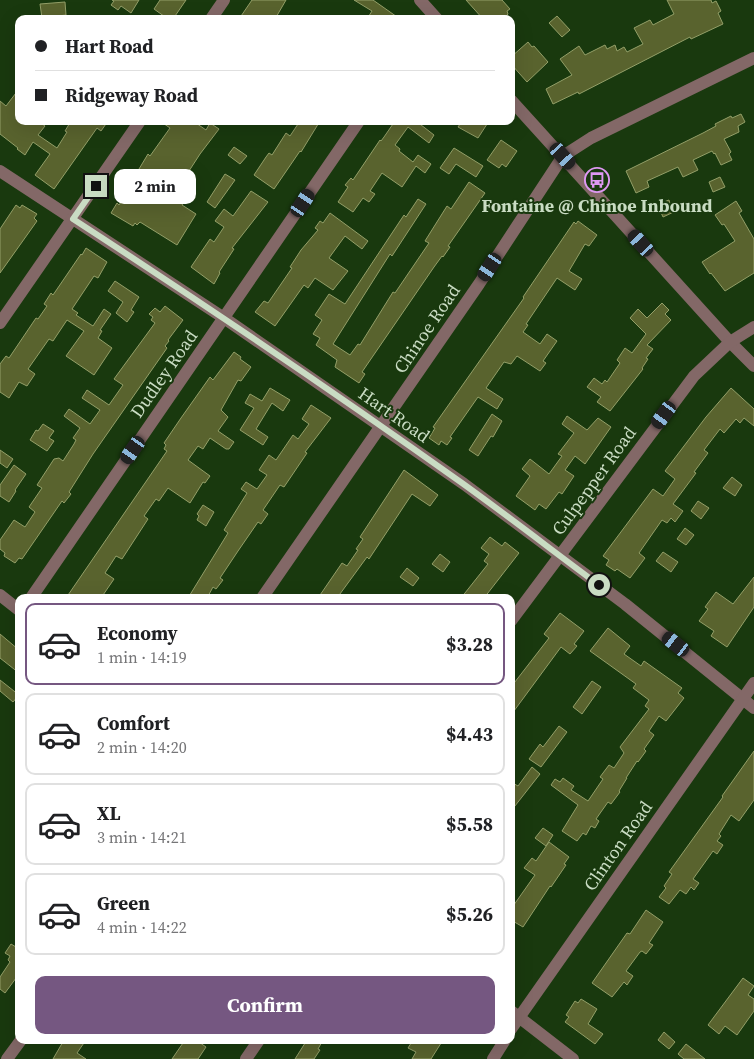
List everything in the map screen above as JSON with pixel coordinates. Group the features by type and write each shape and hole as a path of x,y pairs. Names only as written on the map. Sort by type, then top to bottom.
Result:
{"street":[{"path":"214,15 224,0"},
{"path":"420,0 432,15"},
{"name":"Chinoe Road","path":"265,594 479,284 563,156 591,138 754,58"},
{"path":"515,104 730,342 754,366"},
{"path":"0,324 137,125"},
{"name":"Dudley Road","path":"34,594 357,125"},
{"name":"Hart Road","path":"0,171 224,318 464,484 625,604 754,708"},
{"name":"Culpepper Road","path":"515,616 694,376 730,342 754,327"},
{"path":"0,595 15,607"},
{"name":"Clinton Road","path":"515,1014 754,683"},
{"path":"515,1014 573,1059"},
{"path":"7,1059 17,1044"},
{"path":"246,1059 256,1044"},
{"path":"493,1059 502,1044"}],"building":[{"path":"112,0 139,0 131,13 121,6 118,10 111,5 114,1"},
{"path":"160,0 186,0 176,15 162,15 154,9"},
{"path":"252,0 286,0 277,15 242,15"},
{"path":"354,0 373,0 394,15 370,15 372,11"},
{"path":"466,0 502,0 510,9 507,11 507,15 479,15"},
{"path":"667,0 711,0 712,3 716,1 721,11 718,13 723,24 691,39 690,37 579,94 578,92 553,104 546,89 572,75 560,59 579,46 585,55 605,45 607,49 615,45 617,51 624,47 627,52 643,44 634,28 650,20 653,25 674,14"},
{"path":"65,2 66,15 42,15 40,4"},
{"path":"557,16 570,30 562,37 549,23"},
{"path":"528,42 548,62 527,82 515,68 515,53"},
{"path":"15,94 15,125 44,125 45,126 38,135 57,148 67,132 65,131 69,125 105,125 101,131 97,128 54,189 35,175 50,154 33,142 25,155 0,134 0,101 6,106"},
{"path":"741,114 745,122 738,126 739,132 724,139 731,152 729,154 732,160 721,165 712,151 693,160 698,170 683,177 678,167 647,181 649,187 636,193 626,171 703,133 731,116 732,118"},
{"path":"166,125 199,125 206,130 209,125 213,125 219,129 178,188 188,196 182,205 196,214 177,245 140,222 137,225 135,223 133,226 111,213 129,190 127,189 148,154 150,156 170,128"},
{"path":"297,125 318,125 301,152 274,189 254,175 269,153 272,155 286,133 290,136"},
{"path":"392,125 421,125 434,135 429,143 408,127 395,145 400,149 399,151 413,162 418,155 431,164 425,173 416,166 402,187 382,173 370,191 375,194 369,202 363,198 353,212 338,202 348,187 345,185 351,178 353,180"},
{"path":"459,125 486,125 478,138 458,127"},
{"path":"501,140 517,151 506,167 502,164 499,168 487,160"},
{"path":"234,147 247,156 240,164 228,155"},
{"path":"454,148 483,166 476,177 456,164 449,174 440,168"},
{"path":"225,174 235,180 215,208 207,202"},
{"path":"720,177 725,187 713,192 709,182"},
{"path":"469,182 485,193 448,246 450,247 434,267 362,372 365,374 359,383 335,367 337,360 316,345 320,338 313,334 322,320 315,315 329,294 345,304 404,215 406,217 418,199 426,204 392,256 390,254 333,344 350,355 358,344 360,345 393,292 395,293 429,243 425,241 447,206 451,209"},
{"path":"251,191 268,202 232,248 234,249 219,272 214,284 191,267 210,239 214,242 224,227 215,221 224,209 233,216"},
{"path":"669,200 670,204 675,202 678,210 663,217 659,204"},
{"path":"736,201 742,211 739,213 754,239 754,273 725,291 702,262 735,241 724,224 722,225 715,215"},
{"path":"16,205 20,208 22,205 37,214 34,218 37,221 0,273 0,229"},
{"path":"330,213 368,241 362,249 345,236 329,258 348,271 333,290 315,278 308,288 304,285 275,326 255,312 264,301 268,303 292,268 290,267 301,250 318,230 315,228 320,221 323,223"},
{"path":"578,221 597,235 589,246 585,244 569,271 582,279 575,290 557,278 526,324 528,325 523,332 540,344 547,334 557,341 543,361 546,363 540,371 517,356 511,364 504,362 486,388 503,399 497,409 478,397 450,437 452,438 447,445 441,441 439,445 429,438 435,428 433,427 524,298 574,222 576,224"},
{"path":"86,248 107,262 98,278 94,276 72,309 78,313 76,315 93,326 104,309 111,314 100,330 102,331 98,338 112,348 94,375 66,356 84,331 67,320 53,341 49,339 28,369 35,374 27,386 19,382 9,398 0,392 0,364 6,356 9,358 36,318 38,319 47,306 44,304 51,293 53,295"},
{"path":"115,281 139,297 131,310 134,312 127,322 116,313 123,302 108,291"},
{"path":"662,303 669,310 665,314 671,320 647,345 653,349 646,358 648,359 643,369 610,411 597,402 601,397 587,387 594,378 602,384 605,380 607,382 620,363 617,360 625,348 632,353 646,334 630,318 638,309 647,318"},
{"path":"165,306 183,320 168,340 165,346 167,348 93,454 69,492 71,494 64,503 62,501 22,559 19,558 15,563 4,556 5,553 0,549 0,540 14,520 25,527 35,512 29,507 42,488 37,485 54,459 59,458 63,461 74,444 76,440 73,438 80,428 64,416 69,409 90,424 100,410 82,398 87,390 109,405 123,385 114,379 155,323 151,320 153,317 149,314 155,308 160,312"},
{"path":"234,352 251,367 241,381 238,380 221,410 228,417 218,431 234,442 229,449 226,449 210,438 203,449 198,446 188,460 210,476 205,483 203,482 190,503 168,488 159,501 156,499 144,516 148,519 122,559 116,556 105,573 114,579 104,594 69,594 167,451 164,449 166,445 164,443 210,377 213,380"},
{"path":"270,388 290,400 283,411 272,403 256,429 268,437 263,445 240,430 254,408 245,403 250,394 262,401"},
{"path":"731,388 754,409 754,426 744,418 740,423 736,419 724,433 720,429 704,450 708,453 694,472 696,473 673,504 683,511 675,522 671,518 667,523 662,520 639,553 645,558 630,578 617,569 615,571 606,565 609,560 603,556 653,489 663,496 675,479 665,471 706,417"},
{"path":"311,405 331,418 305,452 307,453 284,487 280,485 263,510 268,514 261,524 258,522 220,578 223,580 216,589 213,587 209,594 190,594 228,533 224,530 247,493 241,489 246,482 257,489 267,475 259,470 269,455 276,460 293,435 298,439 309,424 302,419"},
{"path":"492,414 502,421 493,437 491,436 478,456 469,450"},
{"path":"567,416 587,430 598,418 611,427 585,464 575,456 565,470 574,476 562,494 559,492 546,509 539,504 535,510 516,496 530,476 522,469 530,459 549,474 562,456 558,454 574,433 562,424"},
{"path":"43,424 54,431 49,438 54,441 47,451 30,440 36,430 38,431"},
{"path":"0,450 13,459 7,468 0,463"},
{"path":"14,465 26,474 9,502 0,496 0,485"},
{"path":"404,470 438,495 430,506 412,494 369,559 367,557 340,594 321,594 342,563 347,566 363,539 360,537"},
{"path":"732,477 742,485 735,496 723,488"},
{"path":"698,501 709,508 701,519 691,511"},
{"path":"203,505 214,512 206,526 197,520 199,516 197,514"},
{"path":"685,528 694,535 686,545 677,539"},
{"path":"490,537 502,546 505,542 519,553 487,594 464,594 488,564 484,561 489,554 481,548"},
{"path":"663,552 678,562 671,572 656,561"},
{"path":"440,554 450,562 443,572 432,564"},
{"path":"407,568 419,578 413,586 400,577"},
{"path":"754,577 754,607 727,647 711,636 714,631 699,621 708,609 705,607 716,592 733,604"},
{"path":"560,613 584,631 574,644 577,646 570,654 561,647 515,710 515,682 549,638 544,634"},
{"path":"608,628 630,646 624,654 641,666 644,661 682,688 678,693 684,698 666,721 659,716 649,731 654,735 644,749 646,751 626,778 620,792 611,804 608,802 596,819 599,821 595,828 591,826 586,835 583,833 577,841 562,831 578,805 551,785 555,779 560,782 563,778 574,786 571,790 588,801 603,779 600,777 609,765 614,768 624,753 620,747 649,709 645,706 649,700 633,688 636,684 590,651"},
{"path":"0,634 15,647 15,670 0,658"},
{"path":"0,680 15,692 15,700 13,702 0,691"},
{"path":"592,681 601,687 582,714 573,707"},
{"path":"559,726 567,732 541,767 529,759 540,744 543,747"},
{"path":"754,751 754,800 739,821 731,815 719,834 721,836 717,841 723,845 717,854 713,851 693,879 699,883 694,890 691,887 686,894 680,890 669,904 659,897 666,888 664,886 672,874 669,872"},
{"path":"532,767 540,774 515,806 515,784 518,786"},
{"path":"543,828 553,835 546,846 535,838"},
{"path":"549,842 569,857 564,864 566,865 523,927 515,922 515,903 535,875 524,868 532,858 536,861"},
{"path":"646,910 663,922 649,943 653,945 646,954 642,951 640,952 626,971 633,976 627,985 624,982 612,997 592,983 627,933 630,934"},
{"path":"11,944 15,946 15,979 5,993 0,989 0,977 10,962 8,960 10,956 5,953"},
{"path":"743,978 754,986 748,995 754,999 754,1011 737,1035 725,1026 719,1034 708,1025"},
{"path":"581,999 597,1009 588,1024 603,1034 595,1044 565,1022 569,1017 566,1015 575,1001 578,1003"},
{"path":"664,1032 675,1042 669,1049 658,1040"},
{"path":"62,1044 83,1044 77,1053 86,1059 53,1059"},
{"path":"182,1044 202,1044 206,1047 198,1059 172,1059"},
{"path":"304,1044 321,1044 318,1049 320,1050 314,1059 295,1059"},
{"path":"410,1044 440,1044 431,1059 412,1059 416,1052 408,1048"},
{"path":"686,1044 705,1059 684,1059 678,1054"}],"place":[{"name":"Fontaine @ Chinoe Inbound","path":"597,180"}],"route":[{"path":"96,186 73,219 224,318 464,484 599,585"}]}
